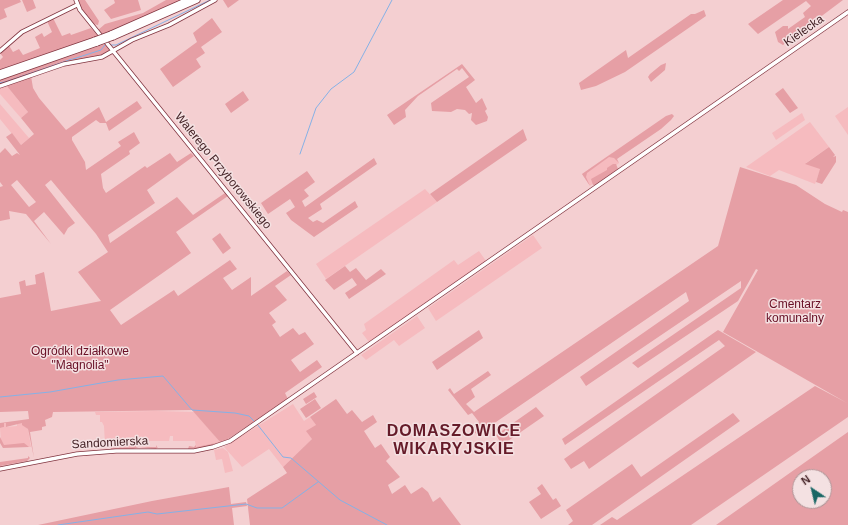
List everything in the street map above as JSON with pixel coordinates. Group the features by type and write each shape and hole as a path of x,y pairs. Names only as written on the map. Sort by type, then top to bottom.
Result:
{"highway":[{"path":"112,35 188,0"},
{"path":"0,77 112,35 197,0"},
{"path":"0,73 96,41"}],"street":[{"name":"Walerego Przyborowskiego","path":"76,0 77,6 357,353"},
{"path":"0,86 64,64 99,58 132,40 169,25 215,0"},
{"path":"0,51 12,38 22,32 77,6"},
{"name":"Kielecka","path":"357,353 848,12"},
{"name":"Sandomierska","path":"0,469 58,457 92,452 194,451 222,444 238,436 256,424 357,353"}],"shaded area":[{"path":"6,85 28,112 21,118 0,94 0,88"},
{"path":"0,104 29,138 21,145 0,119"},
{"path":"848,107 848,135 835,116"},
{"path":"802,113 805,120 776,140 772,133"},
{"path":"810,122 829,147 806,163 821,168 815,184 779,170 770,176 746,167"},
{"path":"612,153 619,163 615,166 616,168 590,186 582,174"},
{"path":"425,189 437,202 326,279 316,264"},
{"path":"533,235 542,248 436,321 428,308"},
{"path":"479,251 486,261 369,342 362,333 366,330 364,324 454,260 458,265"},
{"path":"417,316 425,328 399,346 394,340 366,360 361,355"},
{"path":"293,404 304,421 310,417 316,425 312,439 283,467 269,449 242,467 224,447"},
{"path":"95,412 195,412 220,442 196,447 195,441 173,441 173,436 170,436 169,441 137,441 135,447 111,448 110,443 105,444 104,426 102,422 100,422 100,415 96,415"},
{"path":"21,422 28,429 31,447 3,445 1,442 0,428 4,427 4,423 6,423 6,427 17,426 17,424"},
{"path":"223,448 228,452 233,471 225,473 222,459 216,460 214,450"}],"green space":[{"path":"0,0 20,0 21,2 4,9 7,17 0,20"},
{"path":"22,0 33,0 36,8 27,12"},
{"path":"77,0 85,0 99,21 98,25 93,24 80,7"},
{"path":"114,0 138,0 141,10 111,19 104,10 115,3"},
{"path":"166,0 183,0 102,35 98,30 105,24 143,13"},
{"path":"223,0 239,0 228,8"},
{"path":"783,0 843,0 783,45 778,42 775,32 783,26 788,26 788,29 805,17 803,13 811,6 806,1 758,34 748,24"},
{"path":"704,10 706,16 625,72 596,86 581,90 579,83 626,50 628,58 691,14"},
{"path":"53,18 62,36 70,33 71,35 91,28 98,36 0,71 0,60 3,57 0,53 8,44 13,52 19,49 23,55 40,48 35,37 42,33 44,37 52,32 47,21"},
{"path":"212,18 222,32 201,47 205,53 196,59 201,67 173,87 160,69 197,42 193,33"},
{"path":"105,44 110,50 101,56 70,61 0,85 0,80"},
{"path":"666,63 665,70 651,82 648,77 650,74"},
{"path":"462,64 475,80 466,87 476,103 482,98 487,109 485,111 488,117 487,121 476,125 471,120 472,113 469,114 465,110 457,109 451,112 432,111 431,103 469,77 462,68 459,71 457,69 418,96 405,110 406,117 394,125 387,115"},
{"name":"Ogródki działkowe \"Magnolia\"","path":"31,76 33,88 39,98 66,130 99,107 106,122 137,101 142,108 109,131 106,123 100,123 96,120 72,137 72,140 85,162 86,170 121,146 118,142 134,132 140,143 129,151 130,154 101,174 103,188 106,193 145,166 147,168 170,153 177,162 191,153 194,156 147,190 155,203 108,235 110,243 177,197 193,215 225,193 228,196 176,232 191,253 110,310 121,325 174,290 178,296 230,260 237,269 223,278 232,290 251,277 251,296 287,271 291,275 275,286 287,300 269,313 276,322 272,325 280,337 293,328 299,335 305,332 314,344 291,360 300,372 317,360 322,367 285,393 288,399 225,441 205,447 188,449 189,446 194,447 196,445 196,447 220,442 192,410 53,412 52,417 45,420 46,426 42,427 42,430 30,432 34,458 28,429 22,425 22,423 6,427 6,423 4,423 4,427 0,428 0,423 29,419 28,411 0,412 0,298 21,294 19,282 25,280 26,286 36,284 35,275 44,272 51,311 101,301 78,272 108,252 96,234 51,180 45,185 75,223 68,228 64,235 44,212 34,221 51,244 26,214 9,211 10,219 0,221 0,187 3,186 0,182 0,153 5,148 12,156 17,153 20,155 6,137 12,133 21,145 34,134 21,118 28,112 6,85","holes":["17,180 36,202 29,207 11,185"]},
{"path":"783,88 798,108 790,113 775,94"},
{"path":"243,91 249,100 231,113 225,104"},
{"path":"672,114 674,116 661,129 617,159 619,163 614,158 609,157 587,173 586,177 590,186 582,174 666,116"},
{"path":"523,129 527,140 437,202 430,194"},
{"path":"829,147 835,155 833,157 836,156 836,162 822,184 816,182 820,169 805,164"},
{"path":"374,158 377,164 320,204 322,209 308,218 313,222 317,220 323,223 355,201 358,207 314,237 291,220 286,213 295,207 290,199 268,214 261,203 307,171 315,182 304,190 309,196 302,201 305,207"},
{"path":"613,164 616,164 618,169 596,185 593,185 591,179 607,170 607,168"},
{"name":"Cmentarz komunalny","path":"740,167 796,185 825,204 842,212 843,210 848,212 848,417 691,525 600,525 612,517 617,520 815,386 847,403 723,332 758,270 756,269 738,301 638,368 632,363 741,288 741,281 586,386 580,377 689,301 686,292 477,435 471,428 479,422 472,413 468,415 448,390 450,388 454,394 488,371 491,375 471,389 475,397 466,404 474,412 718,246"},
{"path":"220,233 231,248 223,254 212,239"},
{"path":"345,266 350,272 356,268 366,280 381,269 386,274 349,299 345,293 357,285 352,278 334,290 325,280"},
{"path":"479,330 483,338 437,370 432,362"},
{"path":"718,330 756,352 589,469 584,461 571,469 564,459 725,346 719,340 565,445 562,439"},
{"path":"314,392 317,397 306,404 303,399"},
{"path":"315,399 321,408 306,418 300,409"},
{"path":"336,399 347,414 352,410 362,422 373,415 377,422 364,431 375,448 381,444 390,457 386,461 400,477 388,485 392,494 405,485 411,494 422,487 428,492 433,502 440,497 461,525 250,525 247,499 287,473 283,467 312,439 306,431 316,425 310,417"},
{"path":"536,407 544,416 502,445 496,435"},
{"path":"733,413 740,421 592,525 568,525 573,521 566,510 632,464 641,477"},
{"path":"848,432 848,525 716,525 792,471 792,509 832,509 832,469 795,469"},
{"path":"0,437 4,445 24,443 29,447 3,448 0,443"},
{"path":"110,443 111,448 135,447 135,445 136,447 139,447 133,449 111,449"},
{"path":"156,445 157,447 150,448 158,447 156,449 139,447 156,447"},
{"path":"28,456 30,458 27,461 0,466 0,462 28,458"},
{"path":"542,484 553,500 556,498 561,506 541,519 529,502 541,494 537,488"},
{"path":"229,487 231,504 246,502 247,506 232,508 234,525 38,525 152,501"}],"waterway":[{"path":"108,42 111,45 116,45 210,0"},
{"path":"300,154 316,108 331,89 354,72 392,0"},
{"path":"73,59 101,50 105,45"},
{"path":"5,82 72,59"},
{"path":"0,83 4,82"},
{"path":"0,397 50,392 118,380 163,376 192,410 235,413 249,416 255,422"},
{"path":"257,424 283,457 291,458 340,500 387,525"},
{"path":"58,525 148,512 157,514 246,504 257,508 282,508 318,482"}],"district":[{"name":"DOMASZOWICE WIKARYJSKIE","path":"454,441"}]}
